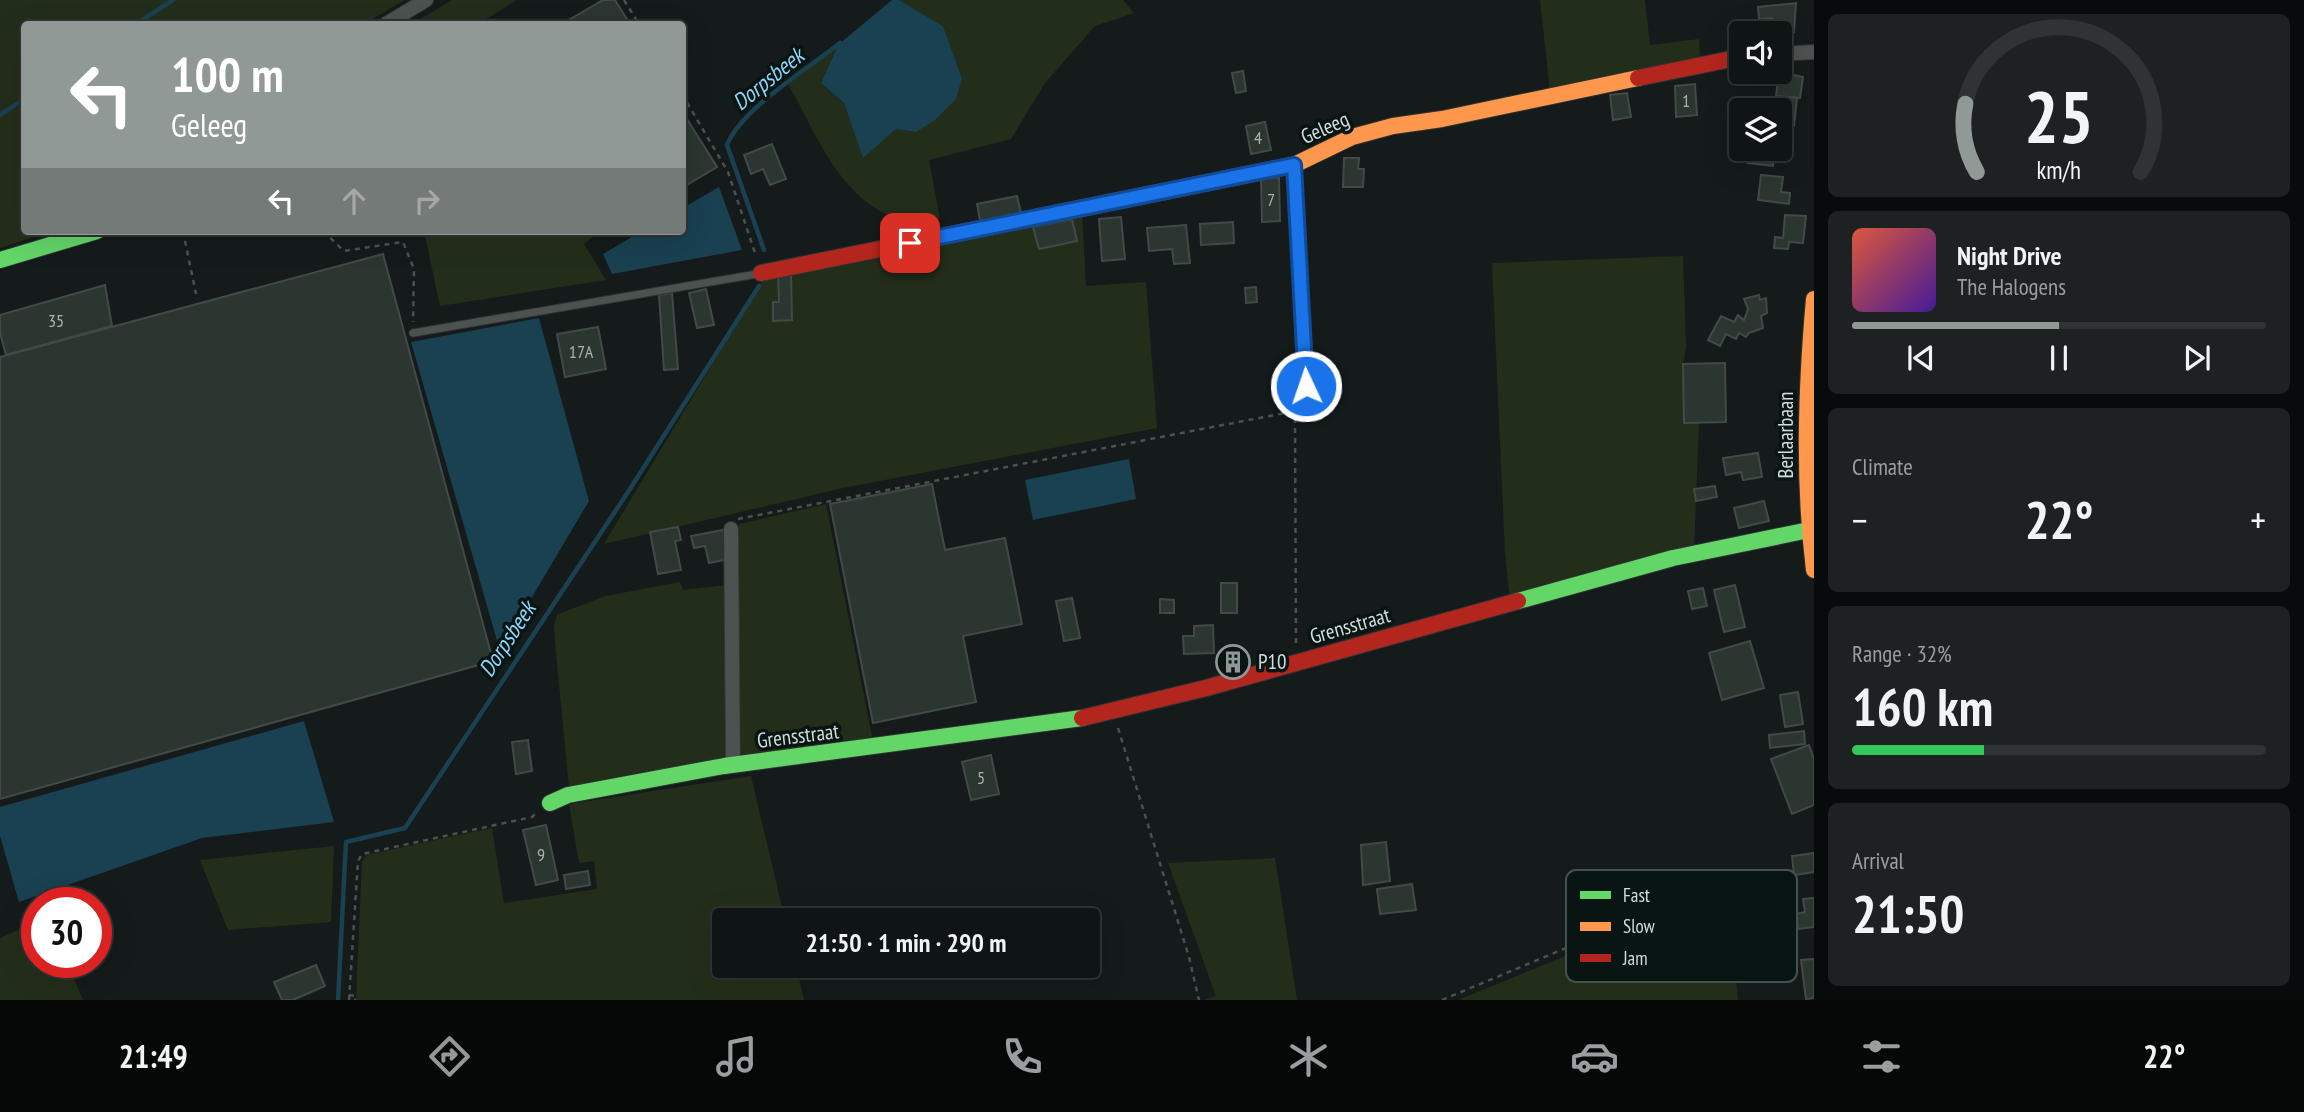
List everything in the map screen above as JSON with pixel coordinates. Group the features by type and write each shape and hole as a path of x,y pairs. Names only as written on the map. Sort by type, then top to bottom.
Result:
{"street":[{"path":"391,21 426,0"},
{"path":"1792,53 1814,52"},
{"name":"Geleeg","path":"761,273 1294,165 1352,137 1393,126 1442,120 1729,60"},
{"path":"1294,165 1306,386 1295,404"},
{"path":"0,260 84,235"},
{"name":"Berlaarbaan","path":"1814,299 1804,411 1814,570"},
{"name":"Grensstraat","path":"731,529 733,765"},
{"name":"Grensstraat","path":"550,803 568,795 733,765 1050,724 1113,711 1673,558 1811,538"}],"lane":[{"path":"413,333 761,273"}],"path":[{"path":"624,0 637,21"},
{"path":"686,101 728,172 761,273"},
{"path":"184,235 196,294"},
{"path":"327,235 344,251 403,242 414,269 413,333"},
{"path":"731,529 739,518 1284,414 1295,404"},
{"path":"1295,404 1296,662"},
{"path":"1113,711 1189,957 1199,1000"},
{"path":"355,1000 356,996 349,998 358,861 362,854 532,817 550,803"},
{"path":"1442,1000 1566,948"}],"green space":[{"path":"0,0 405,0 369,21 21,21 21,235 41,235 0,248"},
{"path":"452,0 517,0 483,21 417,21"},
{"path":"899,0 1123,0 1134,13 1095,26 1045,83 1011,139 929,160 940,219 909,219 891,216 856,193 829,159 787,82 838,45 821,83 844,103 863,157 896,129 916,132 962,78 943,26"},
{"path":"1540,0 1645,0 1650,45 1699,39 1700,58 1550,92"},
{"path":"1082,212 1086,286 1146,282 1157,428 843,488 604,544 766,275"},
{"path":"425,235 596,235 584,244 606,280 440,306"},
{"path":"1683,256 1686,347 1683,365 1684,422 1699,422 1694,550 1510,601 1505,553 1492,263"},
{"path":"826,504 873,741 738,756 739,524"},
{"path":"680,582 683,590 727,585 726,760 569,787 555,643 554,624 558,614 606,596"},
{"path":"751,776 782,908 712,908 712,978 799,978 804,1000 356,1000 362,862 366,855 492,828 504,903 597,889 594,861 579,863 569,804"},
{"path":"334,846 331,922 228,930 200,860"},
{"path":"1275,858 1297,1000 1204,1000 1216,996 1168,863"},
{"path":"21,929 21,978 73,978 83,1000 0,1000 0,938"},
{"path":"1566,956 1566,982 1736,982 1738,1000 1458,1000"}],"water":[{"path":"892,0 899,0 943,26 962,78 956,99 935,120 916,132 896,129 863,158 844,103 821,83 838,45"},
{"path":"719,187 742,250 612,274 603,254 635,235 686,235 686,206"},
{"path":"539,318 589,501 500,651 411,342"},
{"path":"1129,459 1136,499 1033,520 1025,480"},
{"path":"304,721 334,822 202,838 62,887 21,887 19,902 0,836 0,807"}],"building":[{"path":"603,0 615,0 628,21 567,21"},
{"path":"1796,3 1794,32 1792,21 1759,19 1758,7"},
{"path":"1243,71 1246,91 1236,93 1232,73"},
{"path":"1792,75 1803,77 1800,98 1776,96 1778,84 1792,84"},
{"path":"1695,84 1697,115 1676,117 1675,86"},
{"path":"1627,93 1631,117 1613,120 1610,95"},
{"path":"1776,96 1797,98 1794,126 1792,98"},
{"path":"686,117 717,167 686,186"},
{"path":"1265,122 1271,150 1251,154 1246,126"},
{"path":"772,144 786,179 770,185 763,169 751,174 744,155"},
{"path":"1344,158 1359,158 1358,169 1364,169 1363,187 1343,187"},
{"path":"1748,161 1774,161 1773,166"},
{"path":"1761,175 1783,177 1781,192 1790,193 1789,204 1758,200"},
{"path":"1261,178 1279,178 1280,221 1262,222"},
{"path":"1017,196 1021,213 980,221 977,204"},
{"path":"1785,215 1806,216 1803,243 1789,242 1788,249 1774,248 1775,237 1783,238"},
{"path":"1121,217 1125,259 1102,261 1099,219"},
{"path":"1072,219 1077,241 1039,249 1033,227"},
{"path":"1233,222 1234,243 1201,245 1200,224"},
{"path":"1186,225 1190,263 1174,264 1172,249 1149,251 1147,228"},
{"path":"383,254 493,661 0,799 0,357"},
{"path":"778,273 791,273 792,320 773,321 773,302 779,302"},
{"path":"105,285 112,326 6,355 0,333 0,315"},
{"path":"1256,287 1257,302 1246,303 1245,288"},
{"path":"706,289 714,325 697,328 689,293"},
{"path":"672,293 678,369 664,370 659,295"},
{"path":"1759,295 1760,300 1766,298 1767,313 1761,316 1763,328 1749,333 1746,337 1739,333 1736,339 1726,334 1720,346 1708,340 1721,316 1734,322 1738,315 1744,320 1748,309 1744,299"},
{"path":"598,327 606,369 565,377 557,334"},
{"path":"1725,363 1726,422 1684,423 1683,364"},
{"path":"1758,453 1762,477 1743,480 1741,472 1726,475 1723,458"},
{"path":"932,484 945,550 1005,538 1022,624 963,636 976,702 873,723 830,504"},
{"path":"1715,486 1717,497 1696,501 1694,489"},
{"path":"1764,501 1769,521 1739,528 1734,508"},
{"path":"678,527 681,540 675,541 681,570 658,574 650,532"},
{"path":"723,530 729,559 709,563 705,546 694,548 691,536"},
{"path":"1221,583 1237,583 1237,613 1221,613"},
{"path":"1735,585 1745,627 1724,632 1714,590"},
{"path":"1703,588 1707,606 1692,609 1688,591"},
{"path":"1072,598 1080,638 1064,641 1056,601"},
{"path":"1160,599 1174,600 1174,613 1160,613"},
{"path":"1213,625 1214,653 1184,654 1183,636 1194,636 1194,626"},
{"path":"1750,641 1764,688 1722,700 1709,653"},
{"name":"P10","path":"1232,654 1238,656 1238,668 1232,670 1226,668 1224,662 1226,656"},
{"path":"1798,692 1803,724 1785,727 1780,695"},
{"path":"1804,731 1805,744 1770,748 1769,735"},
{"path":"528,740 532,771 516,774 512,742"},
{"path":"1809,745 1814,759 1814,805 1792,814 1771,759"},
{"path":"991,755 999,794 971,800 962,762"},
{"path":"546,825 558,880 536,885 523,830"},
{"path":"1386,842 1390,881 1363,885 1361,845"},
{"path":"1814,853 1814,872 1797,875 1797,870 1793,870 1792,856"},
{"path":"588,871 590,885 566,889 564,875"},
{"path":"1412,884 1416,910 1380,914 1377,889"},
{"path":"1814,898 1814,927 1798,929 1797,914 1805,912 1803,899"},
{"path":"1814,959 1814,998 1806,999 1801,960"},
{"path":"316,965 325,986 293,1000 282,1000 274,982"}],"waterway":[{"path":"141,21 173,0"},
{"name":"Dorpsbeek","path":"764,250 727,145 746,117 761,103 840,43"},
{"path":"0,115 21,101"},
{"name":"Dorpsbeek","path":"338,1000 346,842 405,828 630,489 759,286"}],"traffic: fast":[{"path":"0,260 84,235"},
{"path":"1518,601 1673,558 1809,530"},
{"path":"550,803 568,795 724,766 1082,718"}],"traffic: slow":[{"path":"1118,201 1294,165 1352,137 1393,126 1442,119 1638,78"},
{"path":"1814,299 1807,434 1808,502 1814,570"}],"traffic: jam":[{"path":"1638,78 1729,59"},
{"path":"761,273 1118,201"},
{"path":"1082,718 1206,688 1518,601"}],"place":[{"name":"P10","path":"1233,662"}],"route":[{"path":"910,243 1125,202 1294,165 1306,386"}]}
